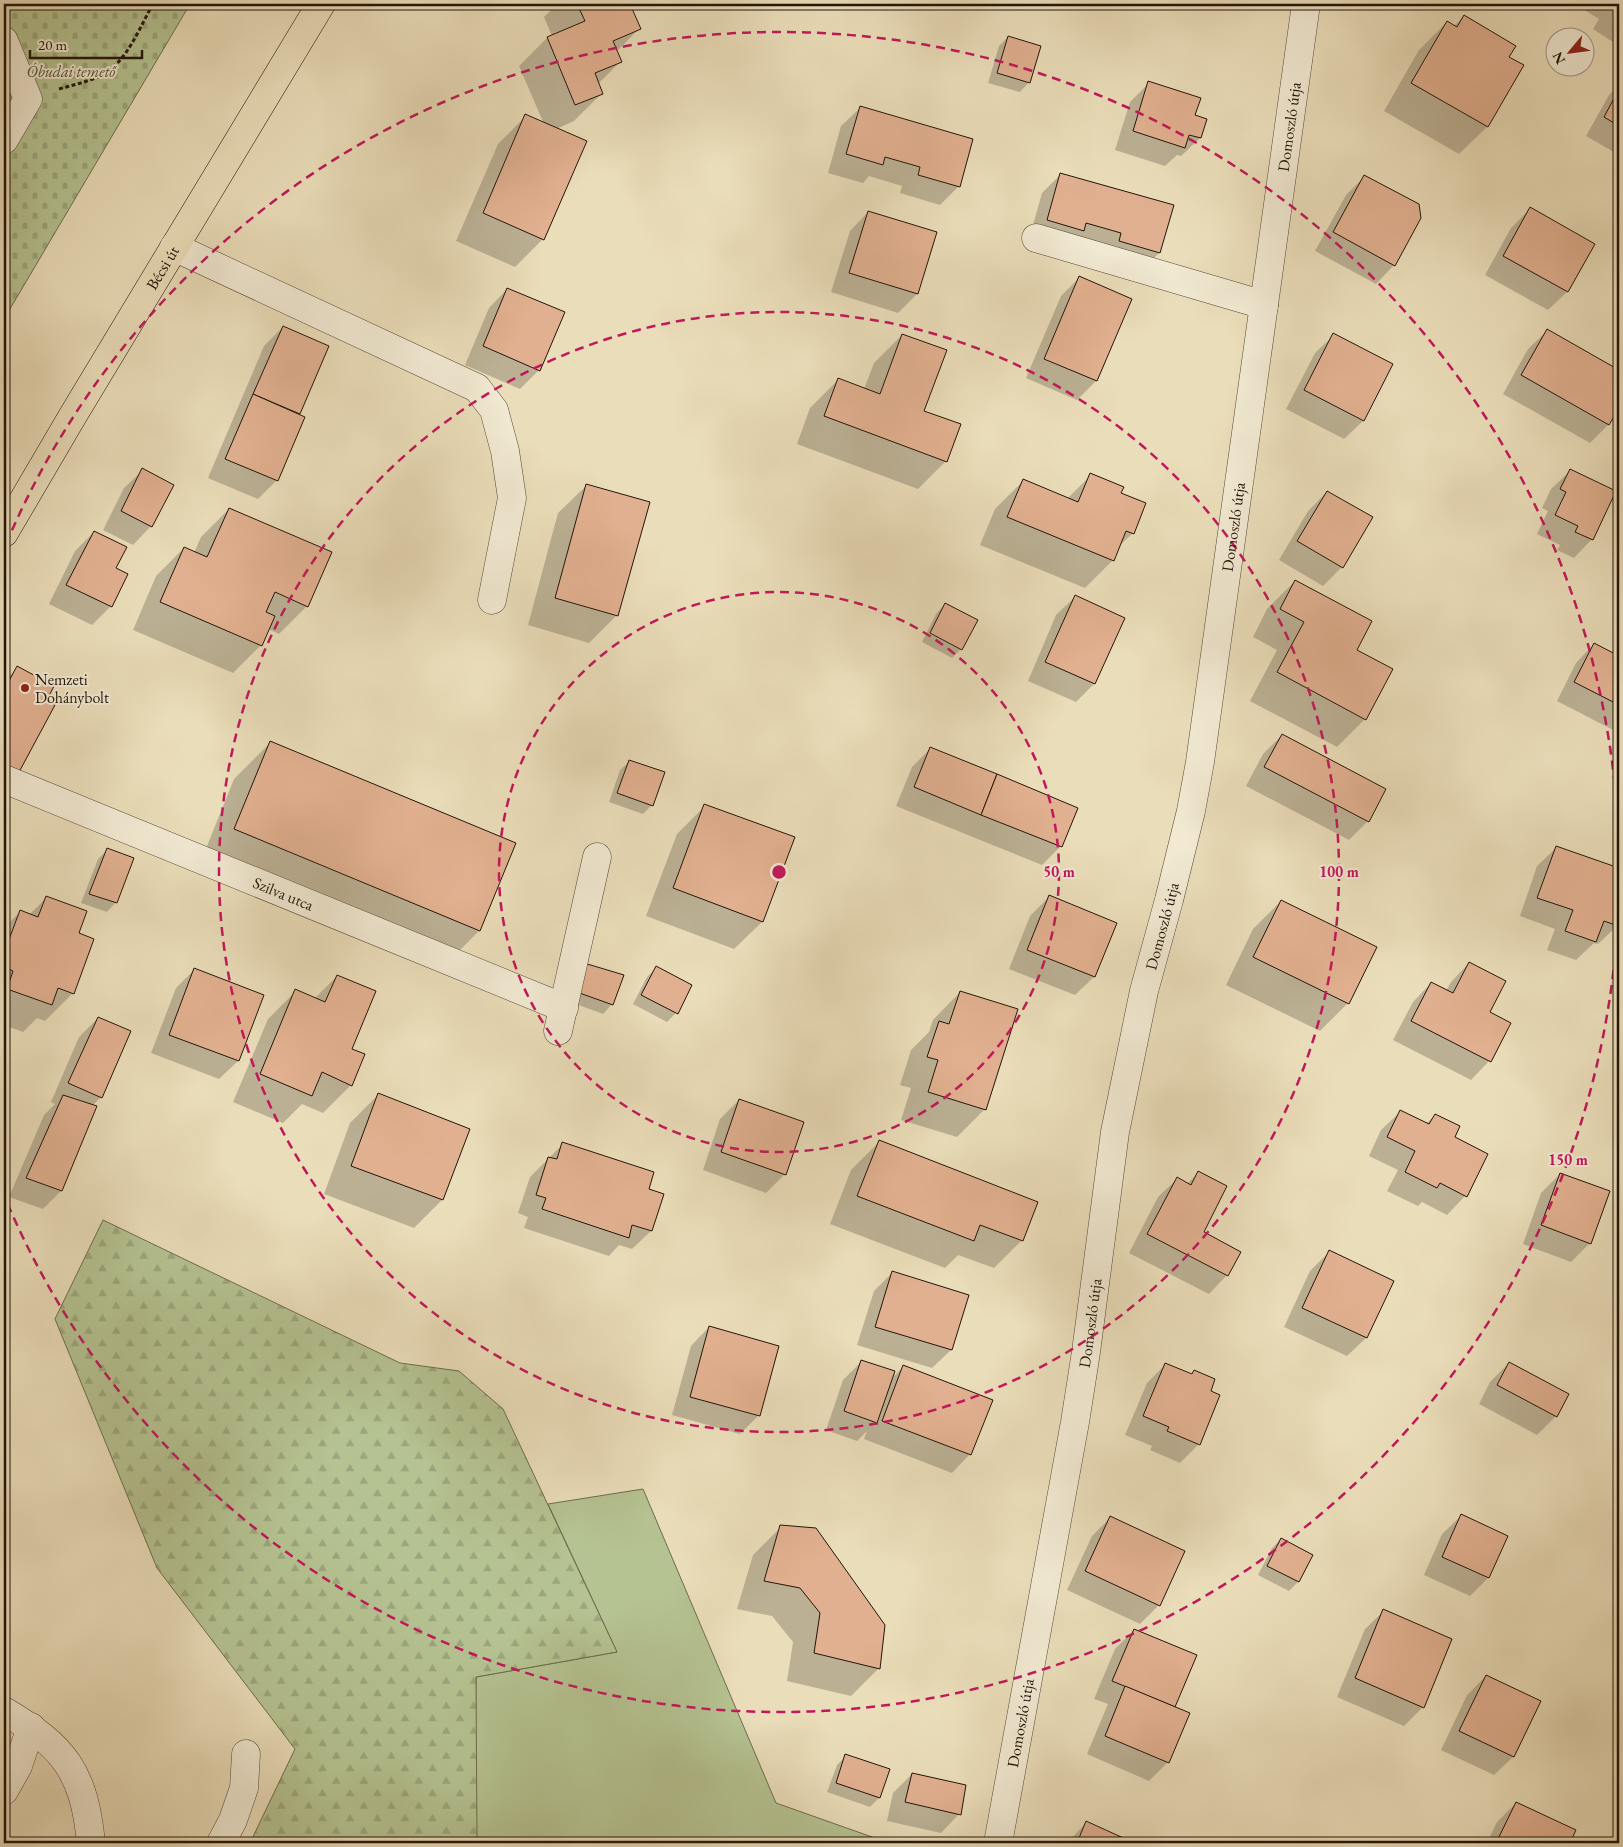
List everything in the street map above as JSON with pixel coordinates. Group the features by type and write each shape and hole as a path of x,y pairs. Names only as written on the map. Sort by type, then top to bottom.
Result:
{"main road":[{"name":"Bécsi út","path":"4,533 321,4"}],"street":[{"name":"Domoszló útja","path":"998,1843 1075,1422 1115,1132 1144,991 1191,811 1200,762 1306,4"},
{"path":"4,41 28,99 4,140"},
{"path":"1036,238 1264,305"},
{"path":"174,248 477,388 494,410 504,451 512,498 492,600"},
{"name":"Szilva utca","path":"4,780 561,1020 597,857"},
{"path":"4,1712 31,1727 55,1748 70,1766 83,1792 91,1843"},
{"path":"4,1791 18,1766 31,1727"},
{"path":"221,1843 233,1820 244,1788 246,1754"}],"path":[{"path":"28,99 38,94 90,81 112,68 128,48 153,4"}],"green space":[{"name":"Óbudai temető","path":"4,4 190,4 4,319"},
{"path":"103,1220 400,1363 459,1371 503,1409 617,1652 476,1677 477,1843 250,1843 295,1749 157,1568 55,1319"},
{"path":"643,1489 776,1803 889,1843 474,1843 476,1677 617,1652 548,1504"}],"building":[{"path":"577,4 630,4 641,29 613,41 622,62 595,73 603,94 575,105 547,37 585,21"},
{"path":"1464,15 1516,46 1509,57 1524,65 1488,127 1411,83 1447,21 1457,27"},
{"path":"1008,36 1041,46 1030,83 997,73"},
{"path":"1148,81 1201,98 1195,115 1207,119 1201,138 1189,135 1185,148 1133,131"},
{"path":"1619,89 1619,126 1604,117"},
{"path":"860,106 973,139 960,187 918,175 920,167 885,157 883,165 846,154"},
{"path":"525,114 587,141 544,240 483,213"},
{"path":"1060,173 1174,205 1160,253 1119,241 1121,233 1086,223 1084,231 1047,220"},
{"path":"1364,175 1419,204 1421,218 1395,266 1333,232"},
{"path":"1530,207 1595,244 1568,292 1503,256"},
{"path":"868,211 937,232 918,294 849,273"},
{"path":"1079,276 1132,299 1097,381 1044,359"},
{"path":"507,288 565,312 540,371 483,346"},
{"path":"283,326 329,346 300,414 253,394"},
{"path":"1547,329 1619,370 1619,408 1609,425 1521,375"},
{"path":"1333,333 1393,364 1364,421 1304,390"},
{"path":"902,334 947,350 924,411 961,424 947,462 824,416 838,378 880,394"},
{"path":"253,394 305,417 278,481 225,459"},
{"path":"142,468 174,485 152,527 121,511"},
{"path":"1570,469 1616,491 1593,540 1575,532 1578,526 1555,515 1566,492 1560,489"},
{"path":"1090,473 1124,487 1121,493 1146,503 1134,534 1126,531 1114,561 1007,517 1023,479 1078,502"},
{"path":"586,484 650,502 618,616 555,598"},
{"path":"1327,491 1373,517 1343,568 1297,541"},
{"path":"229,508 332,552 308,607 275,592 266,612 275,616 262,646 160,602 184,547 207,557"},
{"path":"94,531 127,547 116,568 128,574 112,607 66,585"},
{"path":"1295,580 1372,621 1357,650 1393,669 1366,720 1277,672 1304,622 1280,609"},
{"path":"1075,595 1125,618 1095,684 1045,662"},
{"path":"945,603 978,620 962,650 930,633"},
{"path":"1594,643 1619,656 1619,705 1574,682"},
{"path":"17,666 54,686 47,700 55,705 18,774 4,766 4,676 10,679"},
{"path":"1282,734 1386,789 1369,822 1264,767"},
{"path":"270,741 516,843 480,931 234,829"},
{"path":"930,747 997,774 981,815 914,787"},
{"path":"629,760 665,772 653,806 617,793"},
{"path":"997,774 1078,808 1062,847 981,815"},
{"path":"704,804 795,837 763,922 673,888"},
{"path":"1556,846 1619,868 1619,923 1618,926 1604,921 1596,942 1565,931 1573,910 1537,898"},
{"path":"107,848 134,858 117,903 89,894"},
{"path":"1049,895 1117,923 1095,977 1027,950"},
{"path":"46,896 87,911 79,933 94,939 74,994 58,988 52,1005 7,989 13,971 4,967 4,953 20,910 38,917"},
{"path":"1281,900 1377,947 1349,1004 1253,957"},
{"path":"1469,962 1506,981 1490,1012 1511,1023 1491,1062 1411,1021 1431,982 1453,993"},
{"path":"584,963 624,975 613,1005 574,991"},
{"path":"656,966 692,985 678,1014 641,995"},
{"path":"194,968 264,995 239,1061 169,1035"},
{"path":"337,975 376,991 352,1049 365,1054 352,1086 322,1072 312,1096 260,1074 295,989 325,1002"},
{"path":"960,991 1018,1009 986,1110 928,1092 938,1060 927,1057 939,1021 949,1024"},
{"path":"98,1017 131,1031 102,1098 68,1083"},
{"path":"378,1093 470,1129 443,1200 351,1166"},
{"path":"63,1095 97,1106 62,1191 26,1178"},
{"path":"739,1099 804,1122 786,1175 721,1152"},
{"path":"1400,1110 1429,1124 1435,1114 1460,1126 1455,1137 1488,1154 1467,1197 1440,1183 1437,1188 1405,1172 1415,1151 1387,1137"},
{"path":"879,1140 1038,1202 1023,1241 980,1225 974,1241 857,1196"},
{"path":"562,1142 654,1172 649,1189 664,1194 652,1231 632,1225 629,1238 542,1209 546,1198 536,1195 548,1157 557,1159"},
{"path":"1198,1171 1227,1186 1204,1232 1241,1252 1228,1276 1147,1234 1177,1177 1191,1185"},
{"path":"1560,1173 1610,1191 1591,1244 1541,1225"},
{"path":"1329,1250 1394,1281 1367,1338 1302,1308"},
{"path":"892,1271 969,1295 952,1350 875,1327"},
{"path":"709,1326 779,1346 760,1416 690,1397"},
{"path":"861,1360 895,1371 877,1423 844,1411"},
{"path":"1509,1362 1569,1394 1557,1417 1497,1385"},
{"path":"1165,1363 1192,1374 1194,1370 1215,1379 1211,1391 1220,1395 1200,1445 1167,1431 1169,1427 1143,1416"},
{"path":"903,1365 993,1400 971,1455 882,1421"},
{"path":"1461,1514 1508,1536 1489,1578 1442,1557"},
{"path":"1110,1516 1185,1551 1160,1606 1085,1571"},
{"path":"780,1525 816,1528 885,1625 880,1669 814,1653 820,1613 800,1588 764,1581"},
{"path":"1281,1538 1313,1555 1299,1582 1267,1566"},
{"path":"1383,1609 1452,1639 1424,1708 1355,1678"},
{"path":"1134,1629 1197,1655 1175,1707 1112,1681"},
{"path":"1486,1675 1541,1701 1514,1757 1459,1731"},
{"path":"1125,1686 1190,1713 1169,1763 1105,1736"},
{"path":"845,1754 890,1769 880,1798 836,1783"},
{"path":"912,1773 966,1785 961,1815 905,1802"},
{"path":"1516,1802 1576,1830 1570,1843 1496,1843"},
{"path":"1086,1821 1119,1836 1116,1843 1077,1843"},
{"path":"1119,1836 1137,1843 1116,1843"}],"place":[{"name":"Nemzeti Dohánybolt","path":"25,688"}]}
